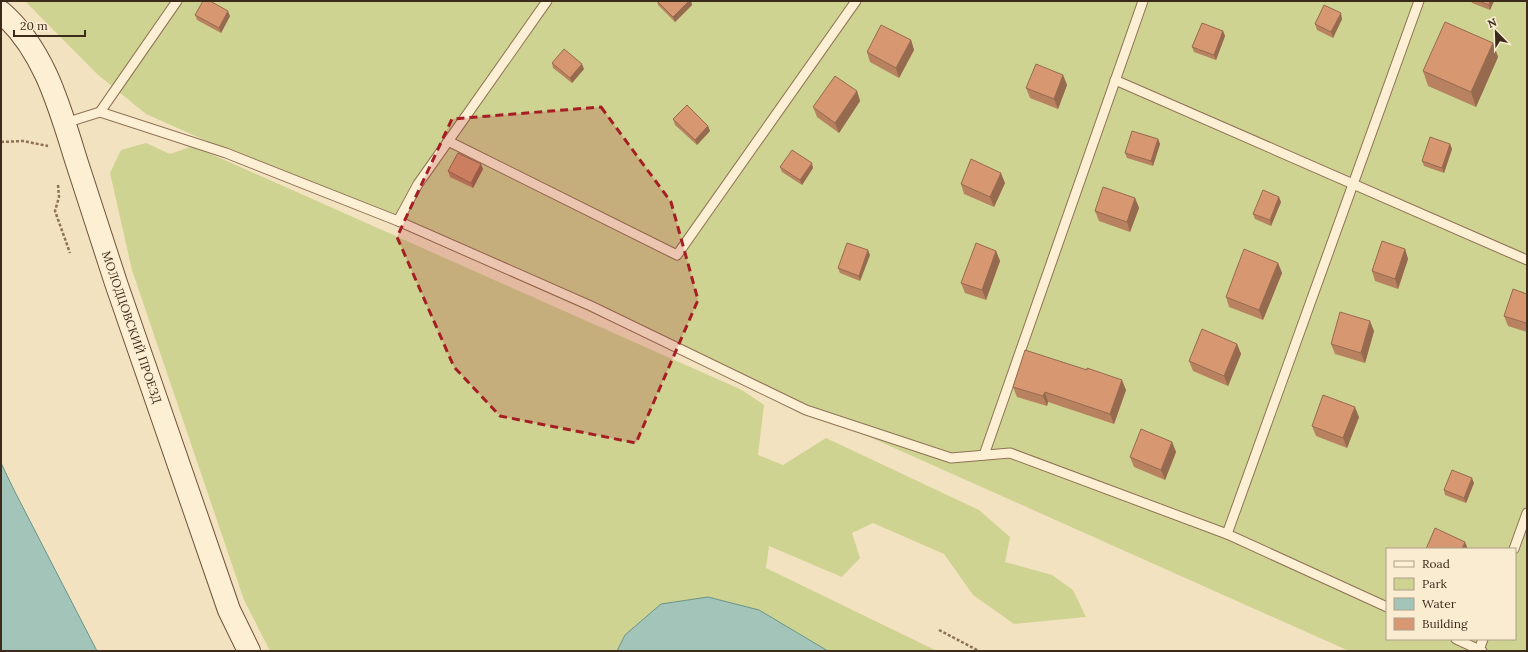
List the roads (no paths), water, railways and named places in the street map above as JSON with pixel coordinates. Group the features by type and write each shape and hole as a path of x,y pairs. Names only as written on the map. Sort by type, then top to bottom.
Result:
{"street":[{"name":"МОЛОДЦОВСКИЙ ПРОЕЗД","path":"1,12 8,18 33,50 49,80 65,123 117,284 228,610 249,651"}],"lane":[{"path":"100,112 177,1"},
{"path":"398,221 418,184 547,1"},
{"path":"448,141 676,255 856,1"},
{"path":"984,454 1144,1"},
{"path":"1227,534 1419,1"},
{"path":"1115,80 1527,260"},
{"path":"65,123 100,112 226,153 398,221 591,306 806,410 951,458 1010,453 1227,534 1386,607"},
{"path":"1514,548 1527,513"},
{"path":"1458,640 1481,650 1483,640"}],"water":[{"path":"1,463 14,490 97,651 1,651"},
{"path":"708,597 759,610 828,651 617,651 625,635 661,604"}]}
